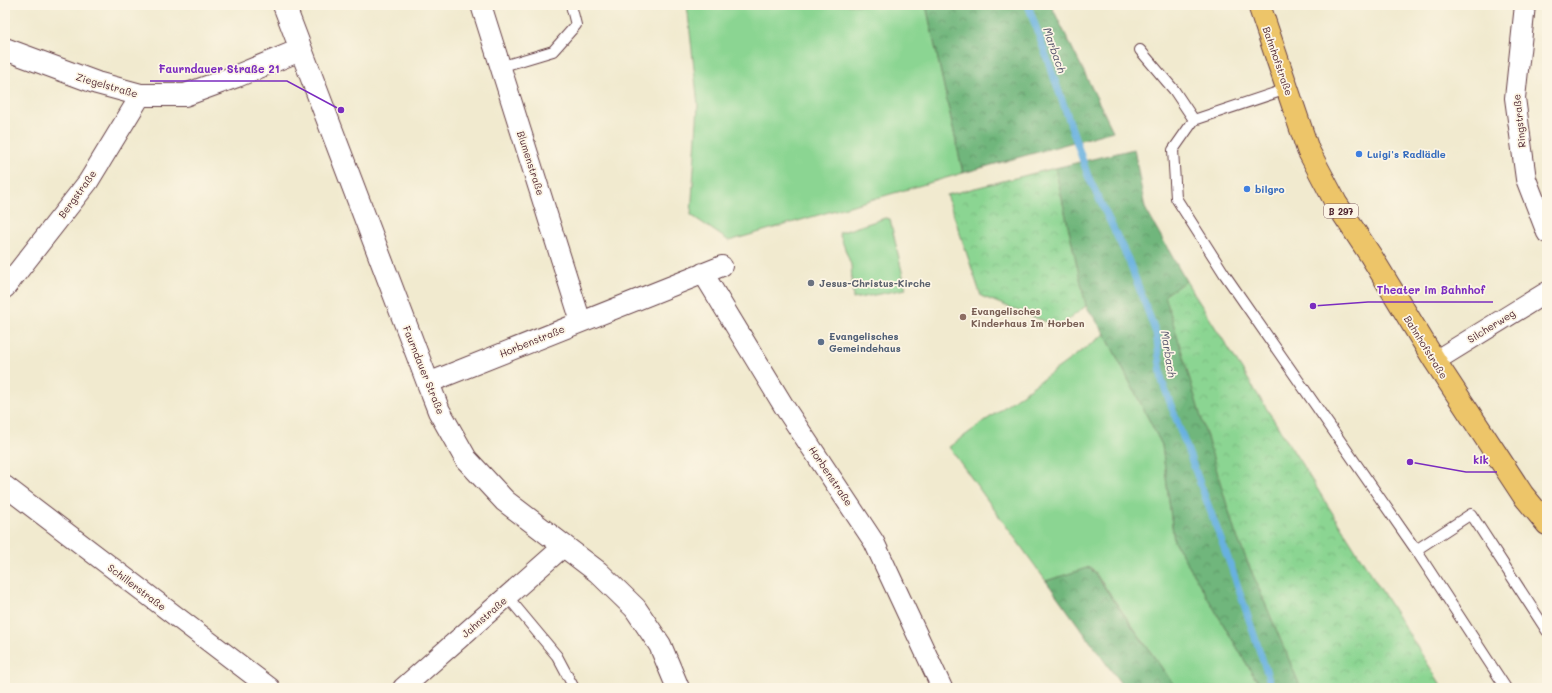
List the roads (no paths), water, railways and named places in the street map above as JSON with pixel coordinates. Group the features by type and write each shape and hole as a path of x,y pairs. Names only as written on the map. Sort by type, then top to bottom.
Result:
{"main road":[{"name":"Bahnhofstraße","path":"1259,5 1308,150 1336,203 1371,256 1435,361 1523,495 1547,524"}],"street":[{"name":"Faurndauer Straße","path":"284,5 439,411 466,459 505,501 598,572 635,608 660,645 678,688"},
{"name":"Blumenstraße","path":"480,5 581,322"},
{"name":"Ringstraße","path":"1525,5 1515,98 1526,178 1547,232"},
{"name":"Ziegelstraße","path":"5,49 97,84 141,95 185,95 237,76 300,50"},
{"name":"Bergstraße","path":"5,288 88,182 141,95"},
{"name":"Horbenstraße","path":"428,383 713,270 785,408 874,542 942,688"},
{"name":"Silcherweg","path":"1435,361 1547,292"},
{"name":"Schillerstraße","path":"5,486 270,688"},
{"name":"Jahnstraße","path":"403,688 564,546"}],"lane":[{"path":"500,67 553,51 576,25 571,5"},
{"path":"1140,50 1174,90 1194,120"},
{"path":"1287,89 1194,120 1173,150 1176,198 1229,282 1416,550 1506,688"},
{"path":"1416,550 1471,514 1547,631"},
{"path":"507,596 557,656 574,688"}],"waterway":[{"name":"Marbach","path":"1028,5 1088,176 1128,259 1156,333 1162,381 1233,572 1272,688"}],"place":[{"name":"Faurndauer Straße 21","path":"341,110"},
{"name":"Luigi's Radlädle","path":"1359,154"},
{"name":"bilgro","path":"1247,189"},
{"name":"Jesus-Christus-Kirche","path":"811,283"},
{"name":"Theater im Bahnhof","path":"1313,306"},
{"name":"Evangelisches Kinderhaus Im Horben","path":"963,317"},
{"name":"Evangelisches Gemeindehaus","path":"821,342"},
{"name":"kik","path":"1410,462"}]}
